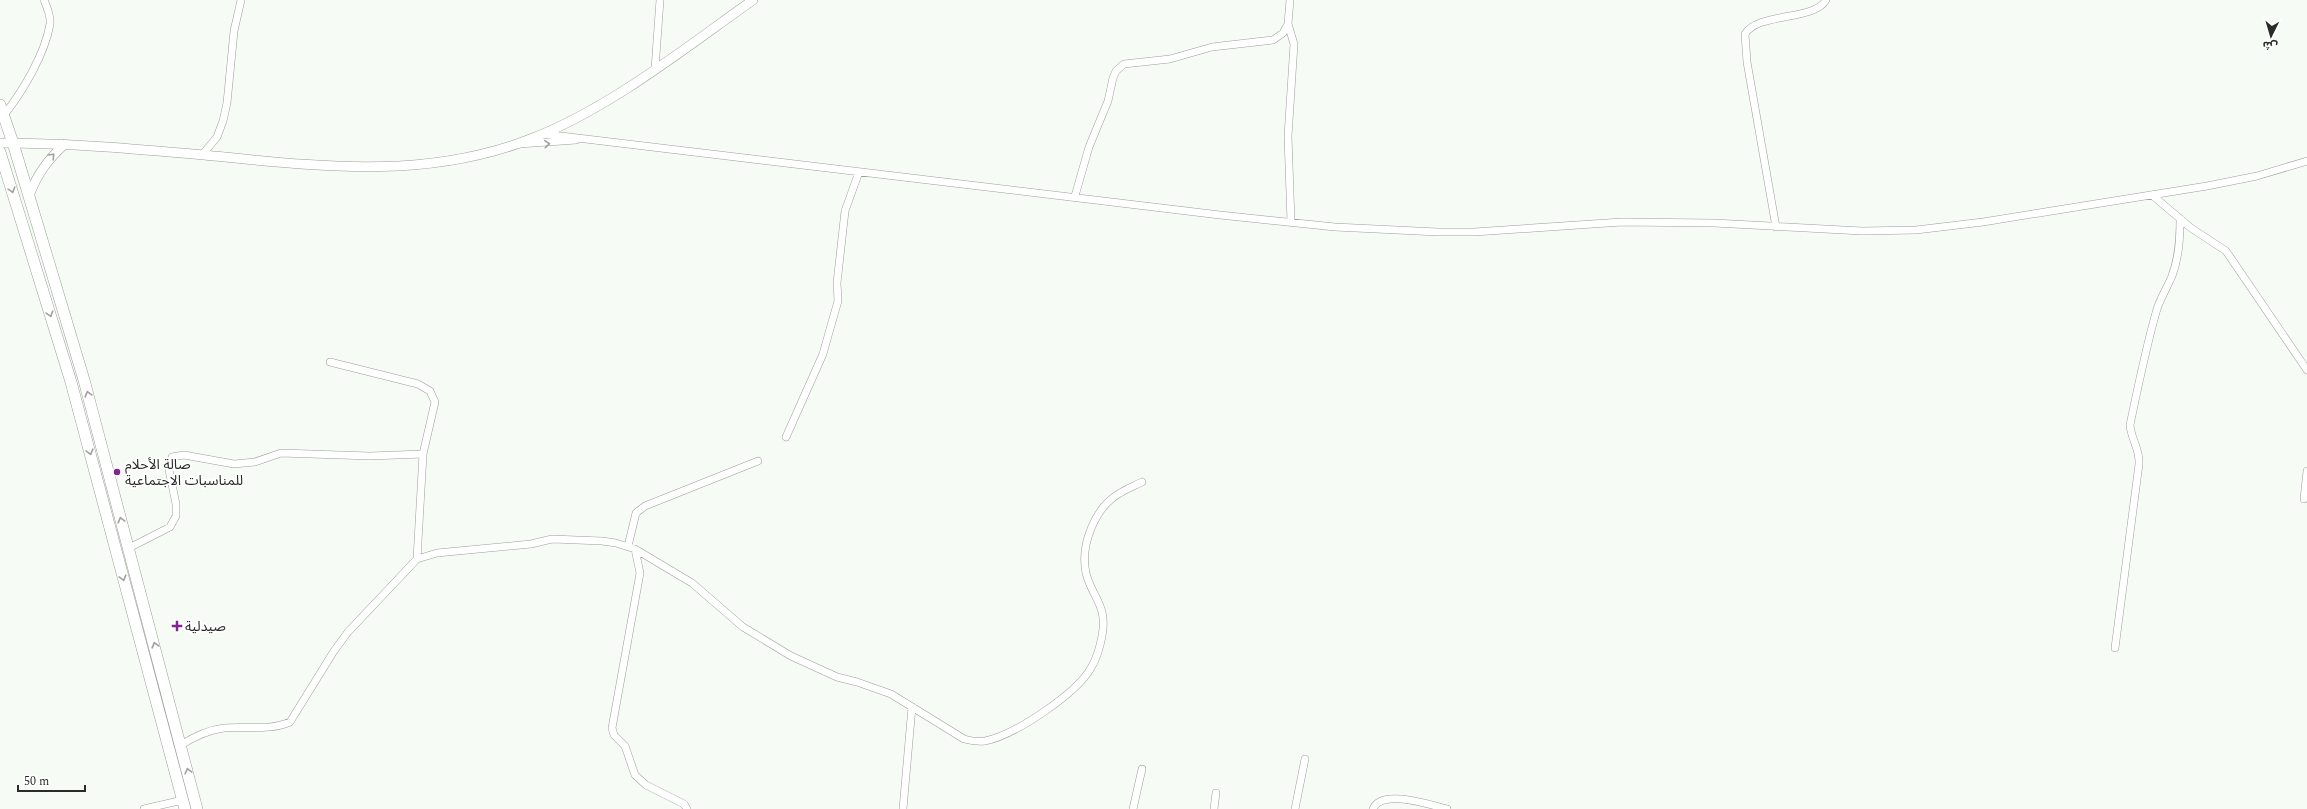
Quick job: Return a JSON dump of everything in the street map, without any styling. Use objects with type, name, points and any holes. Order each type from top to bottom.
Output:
[{"type":"main road","points":[[2,110],[84,380],[197,809]]},
{"type":"main road","points":[[0,152],[71,382],[184,805]]},
{"type":"street","points":[[2,110],[27,83],[46,39],[50,23],[44,0]]},
{"type":"street","points":[[202,155],[217,137],[223,121],[227,103],[234,31],[241,0]]},
{"type":"street","points":[[655,69],[660,0]]},
{"type":"street","points":[[0,143],[65,144],[202,155],[305,166],[385,168],[454,160],[514,144],[544,134],[604,102],[655,69],[753,0]]},
{"type":"street","points":[[1290,0],[1288,24],[1294,44],[1288,136],[1291,222]]},
{"type":"street","points":[[1776,227],[1747,62],[1745,34],[1749,29],[1761,24],[1818,8],[1826,0]]},
{"type":"street","points":[[1075,196],[1089,147],[1108,101],[1113,78],[1116,71],[1124,64],[1170,59],[1212,47],[1274,40],[1283,33],[1288,24]]},
{"type":"street","points":[[544,134],[1291,222],[1387,231],[1438,232],[1622,222],[1714,223],[1862,231],[1916,230],[1983,222],[2152,195],[2257,176],[2307,161]]},
{"type":"street","points":[[514,144],[541,144],[580,139]]},
{"type":"street","points":[[29,196],[36,177],[43,166],[65,144]]},
{"type":"street","points":[[786,437],[823,354],[838,301],[837,283],[844,219],[859,172]]},
{"type":"street","points":[[2152,195],[2196,232],[2226,251],[2307,370]]},
{"type":"street","points":[[2115,648],[2140,464],[2138,448],[2130,432],[2130,425],[2148,340],[2162,294],[2170,280],[2177,259],[2180,246],[2180,219]]},
{"type":"street","points":[[330,362],[418,384],[430,390],[434,396],[435,408],[422,454],[417,559]]},
{"type":"street","points":[[129,548],[170,527],[176,516],[176,504],[169,470],[172,457],[184,456],[234,464],[255,462],[281,453],[370,456],[422,454]]},
{"type":"street","points":[[687,809],[684,804],[646,785],[635,775],[625,746],[614,735],[612,728],[640,573],[632,548],[636,513],[645,506],[758,461]]},
{"type":"street","points":[[2304,499],[2307,471]]},
{"type":"street","points":[[181,745],[195,736],[213,730],[266,727],[290,722],[334,651],[348,632],[417,559],[437,552],[531,544],[552,539],[602,541],[632,548],[692,583],[743,627],[790,656],[837,677],[892,694],[964,739],[972,741],[986,741],[1022,726],[1048,708],[1086,676],[1097,656],[1102,635],[1102,607],[1086,572],[1086,546],[1090,532],[1106,504],[1119,493],[1142,482]]},
{"type":"street","points":[[902,809],[912,706]]},
{"type":"street","points":[[1295,809],[1305,759]]},
{"type":"street","points":[[1133,809],[1142,769]]},
{"type":"street","points":[[1214,809],[1216,793]]},
{"type":"street","points":[[1373,809],[1375,805],[1385,798],[1423,803],[1447,809]]},
{"type":"street","points":[[144,809],[184,805]]},
{"type":"place","name":"صالة الأحلام للمناسبات الاجتماعية","points":[[117,472]]},
{"type":"place","name":"صيدلية","points":[[177,626]]}]
